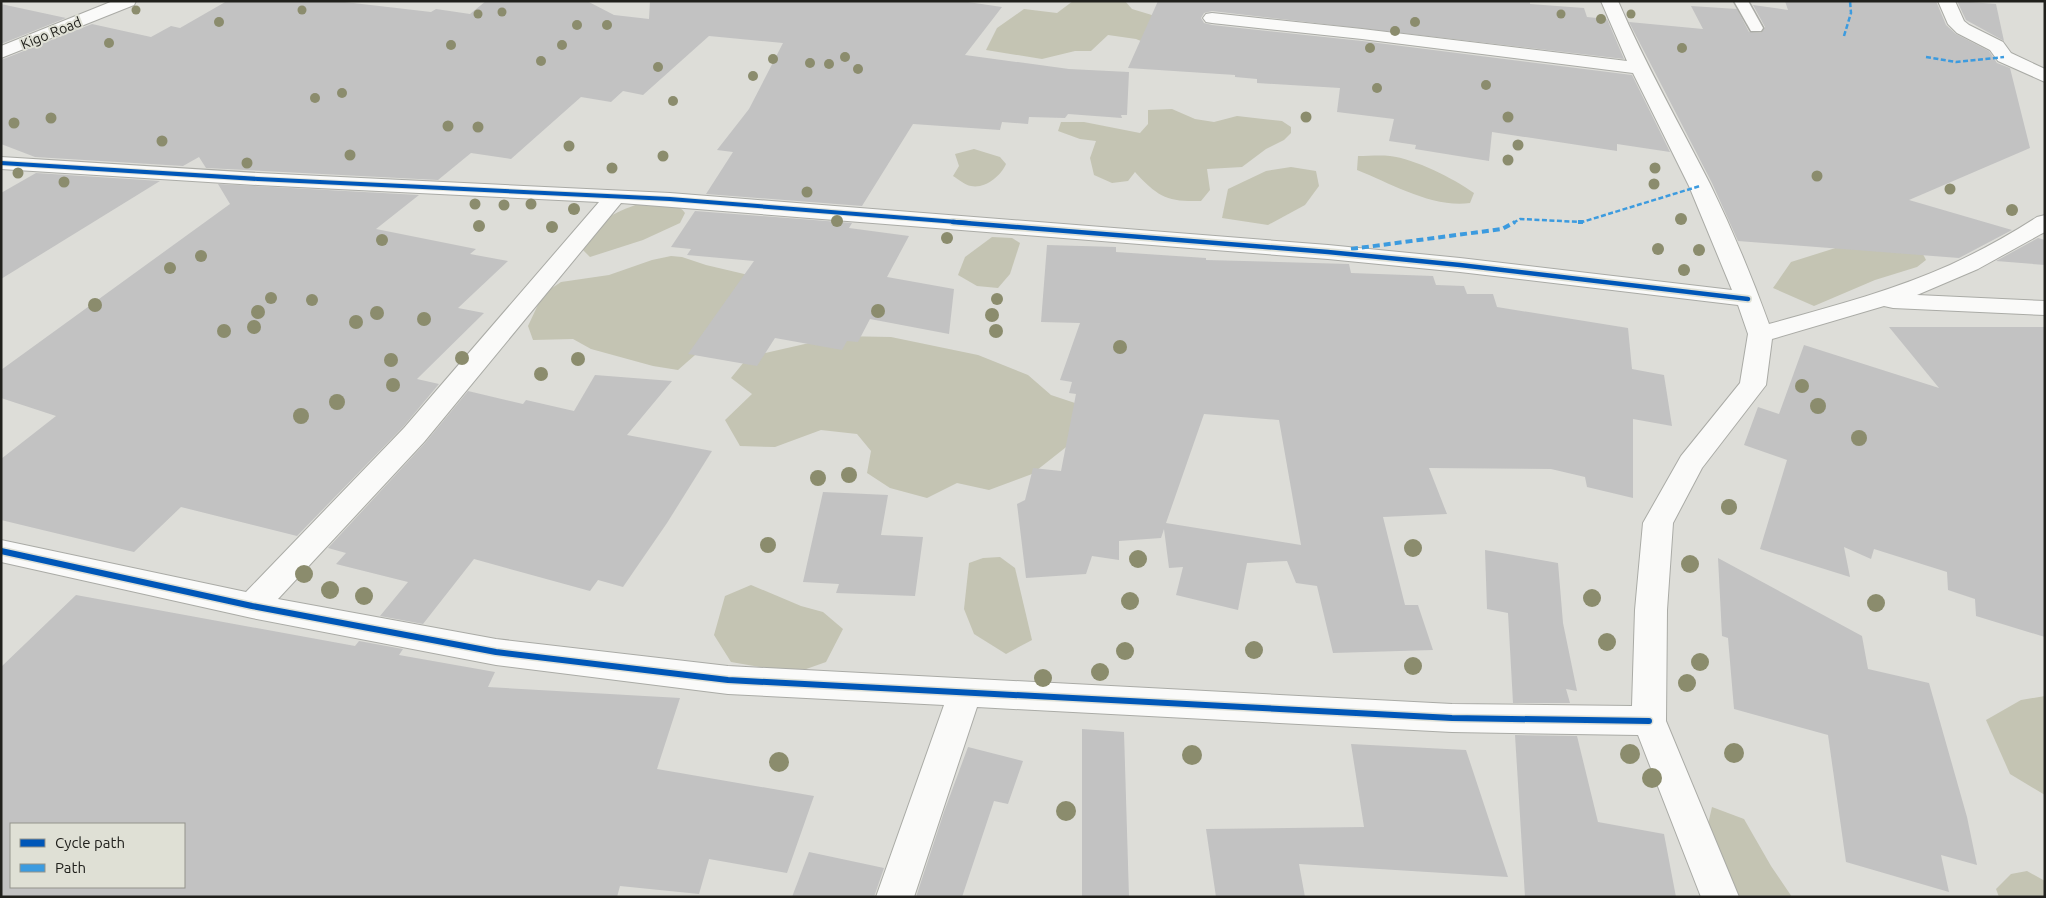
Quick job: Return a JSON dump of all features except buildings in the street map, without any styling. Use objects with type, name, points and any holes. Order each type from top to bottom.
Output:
[{"type":"street","name":"Kigo Road","points":[[1,53],[128,1]]},
{"type":"street","points":[[1609,1],[1639,68],[1700,186],[1748,299],[1760,334],[1753,385],[1691,463],[1658,523],[1651,610],[1649,721],[1720,897]]},
{"type":"street","points":[[1946,1],[1957,24],[1963,29],[1997,46],[2004,57],[2045,76]]},
{"type":"street","points":[[1212,18],[1362,34],[1639,68]]},
{"type":"street","points":[[1,163],[258,179],[615,196],[1328,252],[1460,265],[1748,299]]},
{"type":"street","points":[[252,606],[414,435],[615,196]]},
{"type":"street","points":[[1760,334],[1879,300],[1945,276],[2010,243],[2045,222]]},
{"type":"street","points":[[1879,300],[2045,308]]},
{"type":"street","points":[[1,551],[252,606],[496,652],[728,680],[1452,718],[1649,721]]},
{"type":"street","points":[[895,897],[917,827],[965,693]]},
{"type":"lane","points":[[1741,1],[1756,28]]},
{"type":"green space","points":[[1073,1],[1125,1],[1132,9],[1165,19],[1171,53],[1136,39],[1108,35],[1091,51],[1075,51],[1042,59],[986,50],[997,28],[1024,9],[1057,13]]},
{"type":"green space","points":[[1172,109],[1195,119],[1214,122],[1237,116],[1282,121],[1291,127],[1291,133],[1284,140],[1266,149],[1242,167],[1207,169],[1210,190],[1201,201],[1189,201],[1171,199],[1164,196],[1150,187],[1135,172],[1128,181],[1112,183],[1094,175],[1090,158],[1096,141],[1080,139],[1058,131],[1061,122],[1084,122],[1140,133],[1148,124],[1148,110]]},
{"type":"green space","points":[[974,149],[1000,157],[1006,164],[1004,169],[992,181],[982,186],[971,186],[953,176],[959,166],[955,154]]},
{"type":"green space","points":[[1358,156],[1390,156],[1411,161],[1445,175],[1474,193],[1470,203],[1456,204],[1412,194],[1357,170]]},
{"type":"green space","points":[[1291,167],[1316,171],[1319,186],[1305,205],[1268,225],[1222,218],[1228,189],[1266,171]]},
{"type":"green space","points":[[641,203],[671,204],[677,206],[685,213],[680,223],[643,240],[590,257],[582,249],[594,231],[606,219]]},
{"type":"green space","points":[[992,237],[1012,238],[1020,243],[1010,274],[998,288],[977,286],[958,275],[965,257]]},
{"type":"green space","points":[[1845,245],[1923,254],[1926,260],[1917,267],[1875,280],[1814,306],[1773,288],[1791,262]]},
{"type":"green space","points":[[671,256],[682,257],[706,265],[757,277],[711,341],[678,370],[653,366],[591,349],[573,339],[533,340],[528,326],[543,294],[561,282],[609,275],[652,260]]},
{"type":"green space","points":[[840,336],[891,337],[978,355],[1028,375],[1051,395],[1108,414],[1032,474],[989,490],[957,483],[927,498],[890,488],[867,473],[871,451],[857,434],[821,430],[775,447],[740,446],[725,420],[752,394],[731,378],[748,357]]},
{"type":"green space","points":[[1000,557],[1015,568],[1032,640],[1006,654],[974,634],[964,609],[969,563],[983,558]]},
{"type":"green space","points":[[751,585],[801,606],[823,612],[843,629],[826,662],[795,673],[731,662],[714,635],[725,596]]},
{"type":"green space","points":[[2045,696],[2045,795],[2010,774],[1986,720],[2021,700]]},
{"type":"green space","points":[[1712,807],[1744,819],[1771,866],[1792,897],[1706,897],[1697,871]]},
{"type":"green space","points":[[2027,871],[2045,881],[2045,897],[1999,897],[1996,889],[2011,874]]},
{"type":"marked path","points":[[1844,36],[1851,13],[1850,1]]},
{"type":"marked path","points":[[1926,57],[1956,62],[2004,57]]},
{"type":"marked path","points":[[1351,249],[1502,229],[1520,219],[1582,222],[1700,186]]},
{"type":"cycle path","points":[[1,163],[258,179],[670,199],[1328,252],[1460,265],[1748,299]]},
{"type":"cycle path","points":[[1,551],[252,606],[496,652],[728,680],[1452,718],[1649,721]]}]
